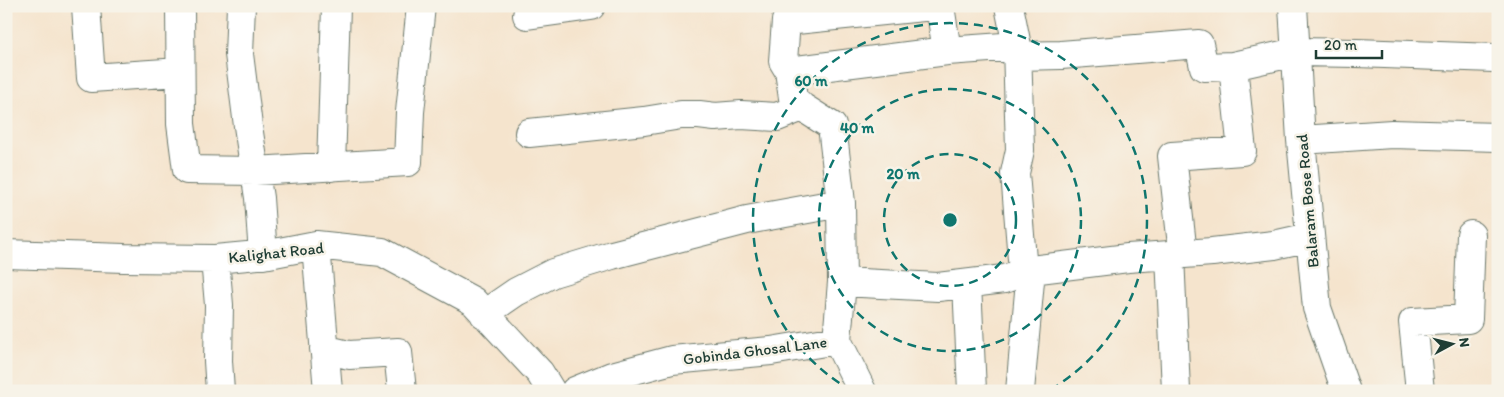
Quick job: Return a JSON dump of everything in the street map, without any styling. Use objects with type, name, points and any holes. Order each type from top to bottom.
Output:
[{"type":"street","points":[[86,6],[91,78],[180,72]]},
{"type":"street","points":[[180,6],[181,124],[187,170],[255,171],[408,162],[410,112],[421,6]]},
{"type":"street","points":[[241,6],[239,54],[259,198],[263,254]]},
{"type":"street","points":[[331,166],[336,6]]},
{"type":"street","points":[[527,15],[592,6]]},
{"type":"street","points":[[529,133],[681,115],[777,117],[802,107],[793,98],[789,71],[782,61],[786,21],[933,6]]},
{"type":"street","points":[[940,6],[947,51]]},
{"type":"street","points":[[1009,6],[1017,51],[1020,150],[1015,173],[1027,271],[1020,391]]},
{"type":"street","name":"Balaram Bose Road","points":[[1292,6],[1317,308],[1346,391]]},
{"type":"street","points":[[789,71],[947,51],[1017,51],[1061,55],[1200,44],[1204,68],[1233,66],[1296,52],[1494,58]]},
{"type":"street","points":[[1176,391],[1176,254],[1172,156],[1242,151],[1233,66]]},
{"type":"street","name":"Gobinda Ghosal Lane","points":[[575,391],[612,376],[672,360],[771,350],[837,340],[842,282],[841,203],[832,126],[802,107]]},
{"type":"street","points":[[1302,140],[1392,134],[1498,137]]},
{"type":"street","points":[[484,314],[516,292],[562,271],[612,255],[747,220],[841,203]]},
{"type":"street","points":[[1420,391],[1413,322],[1468,319],[1471,235]]},
{"type":"street","points":[[842,282],[938,287],[1004,279],[1027,271],[1128,258],[1274,244],[1310,237]]},
{"type":"street","points":[[316,245],[328,391]]},
{"type":"street","name":"Kalighat Road","points":[[6,254],[215,259],[263,254],[316,245],[382,252],[472,301],[540,373],[551,391]]},
{"type":"street","points":[[215,259],[219,305],[218,361],[220,391]]},
{"type":"street","points":[[966,284],[972,391]]},
{"type":"street","points":[[837,340],[862,391]]},
{"type":"street","points":[[324,349],[349,355],[398,352],[402,391]]}]
